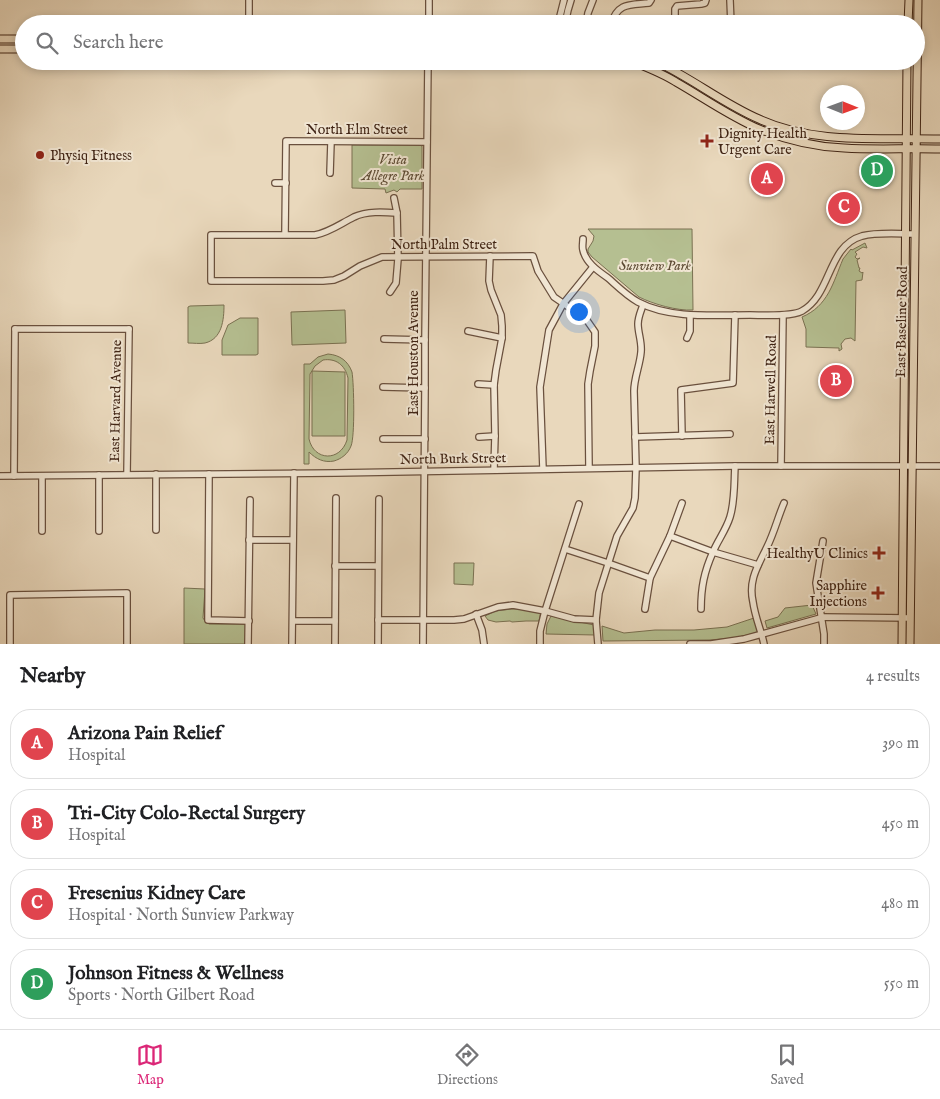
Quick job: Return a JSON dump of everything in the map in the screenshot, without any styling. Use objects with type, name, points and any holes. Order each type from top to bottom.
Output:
[{"type":"main road","points":[[908,15],[909,0]]},
{"type":"main road","name":"East Baseline Road","points":[[917,15],[918,0]]},
{"type":"main road","points":[[0,39],[15,39]]},
{"type":"main road","points":[[0,49],[15,49]]},
{"type":"main road","points":[[654,70],[722,110],[771,134],[804,142],[843,148],[940,149]]},
{"type":"main road","points":[[671,70],[747,114],[771,124],[806,134],[833,138],[940,139]]},
{"type":"main road","name":"East Baseline Road","points":[[907,70],[911,138],[905,234],[910,644]]},
{"type":"main road","name":"East Baseline Road","points":[[902,644],[915,234],[911,148],[914,70]]},
{"type":"main road","points":[[804,142],[806,134]]},
{"type":"street","points":[[249,0],[249,15]]},
{"type":"street","points":[[428,15],[429,0]]},
{"type":"street","points":[[560,15],[564,0]]},
{"type":"street","points":[[567,15],[571,0]]},
{"type":"street","points":[[588,15],[593,0]]},
{"type":"street","points":[[614,15],[624,6],[649,3],[651,0]]},
{"type":"street","points":[[675,15],[677,6],[702,4],[706,0]]},
{"type":"street","points":[[730,0],[731,15]]},
{"type":"street","name":"East Houston Avenue","points":[[423,644],[424,340],[428,70]]},
{"type":"street","name":"North Elm Street","points":[[286,184],[286,141],[427,142]]},
{"type":"street","points":[[330,173],[331,142]]},
{"type":"street","points":[[275,183],[286,184],[285,234],[315,235],[324,233],[356,217],[383,212],[397,213]]},
{"type":"street","points":[[390,292],[396,283],[398,257],[397,213],[394,198]]},
{"type":"street","name":"North Palm Street","points":[[285,234],[212,235],[212,281],[334,280],[382,257],[533,256],[538,271],[554,297],[564,304]]},
{"type":"street","points":[[583,239],[582,250],[593,267],[635,300],[651,308],[690,315],[784,315],[801,312],[813,304],[821,292],[835,259],[844,246],[852,241],[868,235],[915,234]]},
{"type":"street","points":[[490,256],[489,281],[502,315],[502,338],[494,385],[496,436],[494,469]]},
{"type":"street","points":[[543,469],[541,377],[549,330],[564,304],[593,267]]},
{"type":"street","points":[[564,304],[586,319],[595,332],[595,346],[588,384],[589,468]]},
{"type":"street","points":[[598,644],[596,620],[599,593],[617,536],[633,508],[636,468],[634,381],[641,358],[642,346],[638,317],[643,304]]},
{"type":"street","points":[[687,338],[690,331],[690,315]]},
{"type":"street","points":[[682,436],[682,390],[734,383],[734,315]]},
{"type":"street","name":"East Harwell Road","points":[[781,466],[784,315]]},
{"type":"street","name":"East Harvard Avenue","points":[[14,476],[12,327],[131,326],[127,474]]},
{"type":"street","points":[[468,331],[502,338]]},
{"type":"street","points":[[384,339],[424,340]]},
{"type":"street","points":[[478,384],[494,385]]},
{"type":"street","points":[[383,388],[425,388]]},
{"type":"street","points":[[635,437],[730,434]]},
{"type":"street","points":[[479,437],[496,436]]},
{"type":"street","points":[[383,438],[425,439]]},
{"type":"street","points":[[701,609],[701,588],[713,552],[726,528],[730,516],[733,503],[735,466]]},
{"type":"street","name":"North Burk Street","points":[[0,476],[735,466],[940,466]]},
{"type":"street","points":[[292,644],[294,473]]},
{"type":"street","points":[[156,474],[156,530]]},
{"type":"street","points":[[209,474],[208,620],[249,621]]},
{"type":"street","name":"East Harvard Avenue","points":[[99,475],[99,531]]},
{"type":"street","points":[[42,476],[42,531]]},
{"type":"street","points":[[335,644],[336,498]]},
{"type":"street","points":[[378,644],[379,499]]},
{"type":"street","points":[[248,644],[250,500]]},
{"type":"street","points":[[645,609],[650,578],[670,536],[682,503]]},
{"type":"street","points":[[764,644],[752,602],[752,582],[784,503]]},
{"type":"street","points":[[540,644],[540,631],[545,610],[579,504]]},
{"type":"street","points":[[670,536],[713,552],[758,565]]},
{"type":"street","points":[[249,540],[293,540]]},
{"type":"street","points":[[823,541],[816,584],[824,644]]},
{"type":"street","points":[[565,549],[650,578]]},
{"type":"street","points":[[335,566],[378,566]]},
{"type":"street","points":[[10,644],[10,595],[127,593],[127,644]]},
{"type":"street","points":[[378,620],[464,619],[498,607],[513,605],[545,610],[574,619],[596,620]]},
{"type":"street","points":[[476,614],[482,630],[484,644]]},
{"type":"street","points":[[690,644],[711,644],[744,639],[821,617],[910,618]]},
{"type":"street","points":[[293,621],[335,621]]},
{"type":"green space","name":"Vista Allegre Park","points":[[352,145],[422,146],[422,189],[400,189],[397,192],[394,190],[386,193],[385,189],[352,188]]},
{"type":"green space","name":"Sunview Park","points":[[588,229],[692,229],[693,310],[665,306],[639,297],[588,252],[594,236]]},
{"type":"green space","points":[[865,243],[867,248],[863,247],[855,252],[857,254],[855,257],[857,259],[860,258],[857,260],[860,268],[859,271],[863,272],[862,280],[856,281],[855,341],[851,338],[845,339],[841,344],[842,349],[839,351],[839,348],[806,347],[806,329],[802,317],[818,307],[824,300],[843,259],[851,249]]},
{"type":"green space","points":[[224,305],[221,328],[215,337],[205,343],[188,343],[188,307]]},
{"type":"green space","points":[[345,310],[346,343],[292,345],[291,312]]},
{"type":"green space","points":[[240,318],[258,318],[258,354],[222,355],[222,340],[228,325]]},
{"type":"green space","points":[[328,354],[340,357],[346,362],[352,372],[354,410],[352,441],[348,451],[339,459],[324,461],[309,452],[309,464],[304,464],[304,364],[310,364],[318,357]],"holes":[[[323,360],[339,363],[345,369],[348,378],[347,440],[339,452],[327,456],[316,452],[309,439],[310,374],[315,366]]]},
{"type":"green space","points":[[312,371],[345,372],[345,436],[312,436]]},
{"type":"green space","points":[[454,563],[474,563],[473,585],[454,584]]},
{"type":"green space","points":[[184,588],[205,589],[203,618],[209,624],[246,625],[247,644],[184,644]]},
{"type":"green space","points":[[812,605],[816,614],[767,628],[765,621],[778,617],[785,608]]},
{"type":"green space","points":[[512,609],[541,611],[539,621],[496,622],[488,620],[485,616],[495,611]]},
{"type":"green space","points":[[551,616],[594,625],[595,635],[546,634],[547,624]]},
{"type":"green space","points":[[754,618],[759,632],[734,638],[603,641],[602,626],[624,633],[655,630],[694,630],[727,627]]},
{"type":"place","name":"Dignity Health Urgent Care","points":[[707,141]]},
{"type":"place","name":"Physiq Fitness","points":[[40,155]]},
{"type":"place","name":"Johnson Fitness & Wellness","points":[[877,171]]},
{"type":"place","name":"Arizona Pain Relief","points":[[767,179]]},
{"type":"place","name":"Fresenius Kidney Care","points":[[844,208]]},
{"type":"place","name":"Tri-City Colo-Rectal Surgery","points":[[836,381]]},
{"type":"place","name":"HealthyU Clinics","points":[[879,553]]},
{"type":"place","name":"Sapphire Injections","points":[[878,593]]}]
